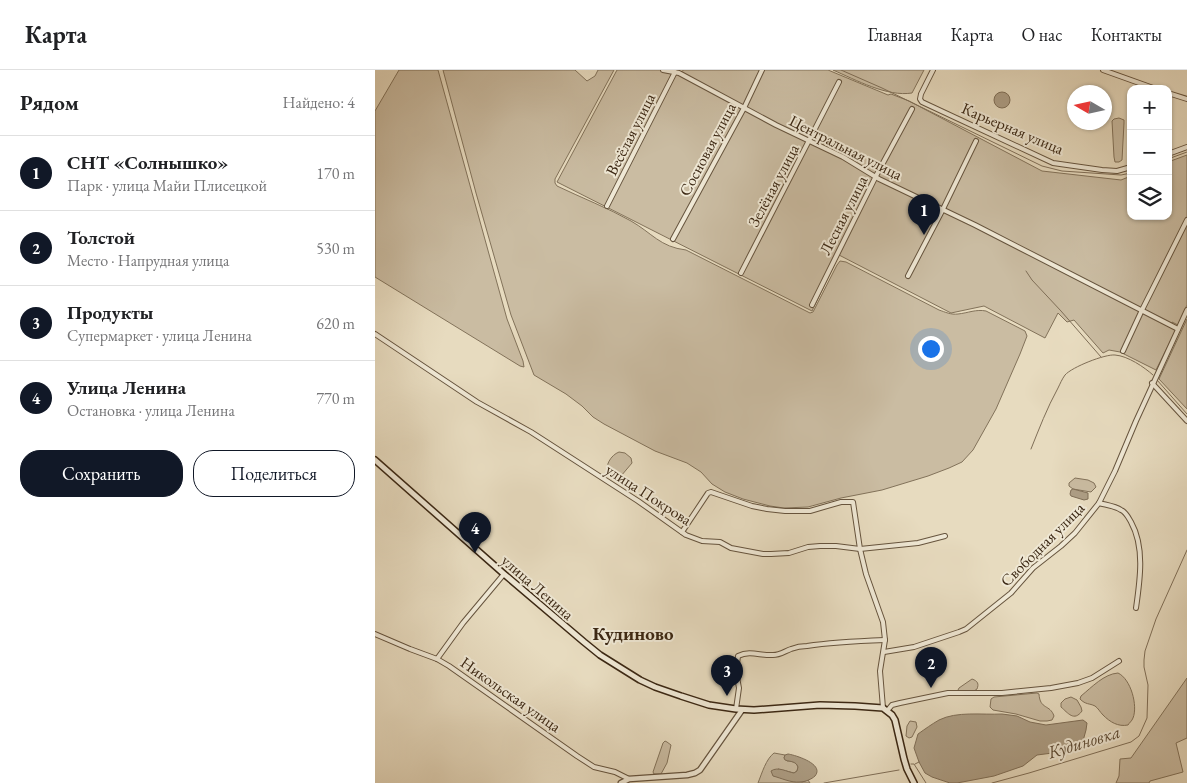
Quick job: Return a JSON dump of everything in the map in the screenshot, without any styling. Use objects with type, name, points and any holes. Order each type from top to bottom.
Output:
[{"type":"main road","name":"улица Ленина","points":[[375,460],[504,574],[600,655],[640,680],[709,705],[739,710],[839,705],[885,710]]},
{"type":"main road","points":[[885,710],[895,720],[907,769],[914,783]]},
{"type":"street","name":"Центральная улица","points":[[663,70],[675,72],[843,157],[876,176],[1178,328]]},
{"type":"street","name":"Сосновая улица","points":[[673,239],[744,108],[762,70]]},
{"type":"street","name":"Карьерная улица","points":[[933,70],[921,94],[920,98],[923,102],[1053,162],[1102,170],[1117,171],[1127,167]]},
{"type":"street","points":[[1103,70],[1145,85]]},
{"type":"street","name":"Весёлая улица","points":[[607,206],[675,72]]},
{"type":"street","name":"Зелёная улица","points":[[741,273],[839,82]]},
{"type":"street","points":[[1172,94],[1187,99]]},
{"type":"street","name":"Лесная улица","points":[[812,305],[876,176],[912,109]]},
{"type":"street","points":[[909,276],[976,141]]},
{"type":"street","points":[[1172,153],[1187,147]]},
{"type":"street","points":[[1123,351],[1187,220]]},
{"type":"street","name":"Свободная улица","points":[[884,652],[914,647],[966,629],[1011,593],[1033,568],[1075,533],[1099,503],[1115,471],[1152,383],[1187,310]]},
{"type":"street","name":"улица Покрова","points":[[375,334],[477,402],[531,432],[638,501],[682,532],[702,541],[720,542],[731,548],[763,554],[789,553],[808,547],[820,546],[860,549],[918,543],[945,536]]},
{"type":"street","points":[[1152,383],[1187,421]]},
{"type":"street","points":[[682,532],[708,493],[711,492],[767,509],[791,512],[810,511],[841,502],[853,502],[866,574],[883,622],[885,640],[881,671],[885,710],[892,705],[948,693],[1002,693],[1078,683],[1092,678],[1119,661]]},
{"type":"street","points":[[1099,503],[1124,511],[1135,531],[1139,548],[1136,608]]},
{"type":"street","points":[[437,659],[463,623],[504,574]]},
{"type":"street","name":"Никольская улица","points":[[375,634],[437,659],[594,767],[615,772],[629,779]]},
{"type":"street","points":[[621,783],[629,779],[687,775],[700,770],[739,710],[739,688],[736,672],[738,656],[748,652],[770,656],[805,646],[885,640]]},
{"type":"shaded area","points":[[399,70],[438,70],[507,319],[524,367],[375,277],[375,111]]},
{"type":"shaded area","points":[[443,70],[575,70],[587,81],[595,76],[598,70],[614,70],[555,179],[557,186],[622,216],[663,243],[686,250],[810,313],[813,312],[840,261],[846,262],[939,310],[955,314],[986,311],[1025,331],[1027,336],[996,409],[973,450],[962,462],[949,468],[882,490],[808,507],[784,508],[770,506],[725,492],[712,484],[701,472],[687,463],[655,451],[604,424],[566,394],[534,375],[511,315]]},
{"type":"shaded area","points":[[617,70],[666,70],[680,72],[684,70],[828,70],[888,95],[891,94],[909,101],[1042,171],[1121,180],[1127,178],[1127,220],[1172,220],[1172,161],[1187,155],[1187,305],[1178,325],[1172,322],[1171,325],[1176,330],[1156,370],[1120,352],[1109,350],[1103,353],[1074,320],[1067,322],[1058,313],[1045,338],[984,306],[951,313],[839,255],[812,311],[557,182]]},
{"type":"shaded area","points":[[833,70],[924,70],[912,93],[902,94],[872,87]]},
{"type":"shaded area","points":[[1002,92],[1010,100],[1002,108],[994,100]]},
{"type":"shaded area","points":[[1114,119],[1124,120],[1122,160],[1119,162],[1115,162],[1114,157],[1112,121]]},
{"type":"shaded area","points":[[1187,319],[1187,409],[1159,379]]},
{"type":"shaded area","points":[[619,452],[625,453],[631,458],[632,463],[618,478],[608,475],[607,468],[611,458]]},
{"type":"shaded area","points":[[1075,478],[1088,480],[1094,483],[1096,487],[1091,492],[1073,489],[1069,486],[1069,483]]},
{"type":"shaded area","points":[[1071,490],[1088,493],[1088,499],[1084,500],[1071,496]]},
{"type":"shaded area","points":[[1118,673],[1127,681],[1134,700],[1133,719],[1128,725],[1118,725],[1111,722],[1095,706],[1080,699],[1098,682]]},
{"type":"shaded area","points":[[1187,678],[1187,738],[1176,743],[1183,772],[1150,781],[1149,783],[1116,783],[1119,776],[1120,759],[1131,758]]},
{"type":"shaded area","points":[[972,679],[977,683],[977,689],[974,691],[958,690],[959,688]]},
{"type":"shaded area","points":[[1037,693],[1043,705],[1052,712],[1054,716],[1052,720],[1040,721],[993,710],[990,707],[991,699],[994,697]]},
{"type":"shaded area","points":[[1071,697],[1077,700],[1081,707],[1082,711],[1076,716],[1069,714],[1061,707],[1061,703],[1065,699]]},
{"type":"shaded area","points":[[1002,714],[1017,716],[1030,722],[1046,725],[1083,720],[1087,723],[1086,730],[1083,741],[1068,751],[1037,755],[1023,766],[994,776],[950,783],[925,773],[914,748],[918,734],[936,722],[954,715]]},
{"type":"shaded area","points":[[910,721],[916,722],[917,727],[912,737],[909,738],[906,736],[907,726]]},
{"type":"shaded area","points":[[665,741],[671,745],[667,763],[661,774],[654,774],[653,772]]},
{"type":"shaded area","points":[[774,753],[785,755],[784,758],[787,761],[794,762],[798,767],[794,773],[778,769],[802,782],[808,780],[810,783],[758,783],[766,762]]},
{"type":"shaded area","points":[[788,754],[813,764],[817,772],[815,776],[806,781],[797,782],[773,776],[771,771],[774,770],[780,769],[794,773],[797,771],[798,767],[796,764],[785,760],[785,755]]},
{"type":"waterway","points":[[841,70],[1042,166],[1062,171],[1127,174]]},
{"type":"waterway","points":[[1172,158],[1187,152]]},
{"type":"waterway","points":[[1026,271],[1101,357]]},
{"type":"waterway","points":[[1031,449],[1062,380],[1074,368],[1097,359],[1115,355],[1140,365],[1153,375]]},
{"type":"waterway","points":[[1157,380],[1187,414]]},
{"type":"waterway","name":"Кудиновка","points":[[992,783],[1131,742],[1139,736],[1147,718],[1148,685],[1144,667],[1145,651],[1156,619],[1187,550]]},
{"type":"waterway","name":"Кудиновка","points":[[915,764],[919,762]]},
{"type":"waterway","name":"Кудиновка","points":[[911,764],[914,764],[926,783]]},
{"type":"waterway","name":"Кудиновка","points":[[824,783],[899,770]]},
{"type":"place","name":"СНТ «Солнышко»","points":[[924,235]]},
{"type":"place","name":"Улица Ленина","points":[[475,553]]},
{"type":"place","name":"Толстой","points":[[931,688]]},
{"type":"place","name":"Продукты","points":[[727,696]]},
{"type":"district","name":"Кудиново","points":[[633,633]]}]
